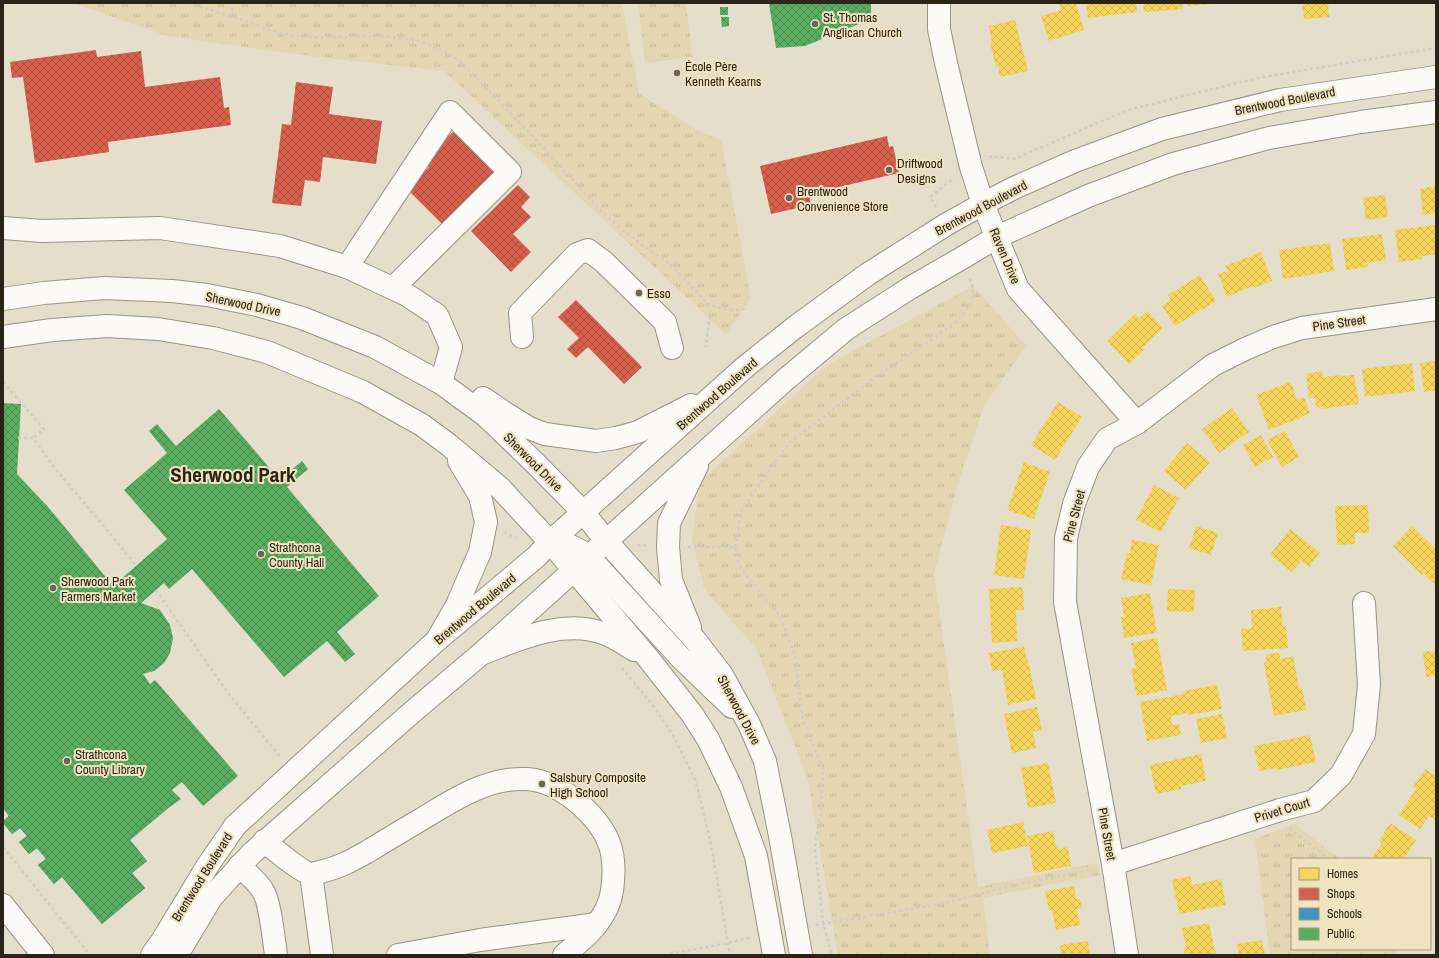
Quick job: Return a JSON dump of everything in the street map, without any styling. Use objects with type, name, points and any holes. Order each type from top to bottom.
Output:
[{"type":"main road","name":"Raven Drive","points":[[939,3],[939,29],[950,84],[971,167],[983,204],[1018,289],[1137,423]]},
{"type":"main road","name":"Brentwood Boulevard","points":[[152,955],[208,865],[235,826],[437,640],[536,557],[583,512],[746,367],[794,328],[868,274],[947,224],[983,204],[1075,161],[1162,129],[1280,100],[1436,77]]},
{"type":"main road","points":[[347,267],[450,112],[510,172],[393,288]]},
{"type":"main road","name":"Brentwood Boulevard","points":[[177,955],[211,898],[239,866],[264,841],[481,654],[607,542],[704,452],[785,380],[846,329],[910,288],[997,237],[1088,196],[1172,164],[1269,138],[1361,122],[1436,112]]},
{"type":"main road","points":[[3,228],[42,231],[160,228],[280,246],[347,267],[407,295],[437,315],[451,347],[442,383],[483,398],[529,428],[545,434],[596,441],[616,438],[638,432],[722,389]]},
{"type":"main road","points":[[522,337],[520,313],[577,254],[588,250],[604,262],[665,322],[672,348]]},
{"type":"main road","name":"Sherwood Drive","points":[[3,299],[44,293],[104,288],[172,291],[207,295],[257,305],[302,318],[375,347],[442,383],[486,416],[583,512],[607,542],[696,641],[722,675],[750,724],[765,761],[801,955]]},
{"type":"main road","name":"Pine Street","points":[[1127,955],[1113,864],[1065,602],[1066,538],[1074,504],[1088,466],[1107,439],[1137,423],[1213,365],[1273,337],[1302,328],[1436,309]]},
{"type":"main road","points":[[3,337],[52,330],[107,326],[158,329],[213,338],[267,352],[363,392],[422,425],[500,488],[550,542],[581,564],[750,724]]},
{"type":"main road","points":[[437,640],[457,605],[480,552],[486,522],[480,496],[448,445]]},
{"type":"main road","points":[[696,641],[671,580],[668,547],[670,523],[678,503],[704,452]]},
{"type":"main road","points":[[581,564],[648,658],[692,714],[704,733],[731,787],[756,856],[774,955]]},
{"type":"main road","name":"Privet Court","points":[[1113,864],[1280,810],[1314,801],[1341,775],[1364,734],[1369,685],[1364,603]]},
{"type":"main road","points":[[481,654],[525,637],[554,630],[574,628],[592,630],[607,634],[648,658]]},
{"type":"main road","points":[[264,841],[303,871],[311,874],[347,864],[473,790],[493,783],[528,779],[547,784],[570,796],[584,808],[602,827],[612,848],[614,873],[611,896],[597,924],[580,942],[564,955]]},
{"type":"main road","points":[[239,866],[264,891],[267,900],[276,955]]},
{"type":"main road","points":[[311,874],[322,955]]},
{"type":"main road","points":[[3,905],[43,955]]},
{"type":"main road","points":[[398,955],[480,940],[597,924]]},
{"type":"path","points":[[230,16],[234,3]]},
{"type":"path","points":[[930,197],[947,224]]},
{"type":"path","points":[[832,955],[823,924],[815,848],[823,769],[803,721],[795,655],[780,616],[748,578],[738,562],[734,547],[742,508],[789,443],[873,379],[954,324],[964,313],[972,299],[973,286],[965,269],[962,258]]},
{"type":"path","points":[[706,303],[726,310],[747,309]]},
{"type":"path","points":[[3,382],[44,429],[33,438],[18,438]]},
{"type":"path","points":[[33,438],[57,471],[136,566]]},
{"type":"path","points":[[503,532],[517,538]]},
{"type":"path","points":[[687,547],[734,547]]},
{"type":"path","points":[[156,590],[228,693],[282,759]]},
{"type":"path","points":[[617,663],[655,708],[674,737],[696,782],[710,839],[730,955]]},
{"type":"path","points":[[1280,810],[1292,831],[1328,858]]},
{"type":"path","points":[[3,847],[90,955]]},
{"type":"path","points":[[810,926],[941,904],[1015,885],[1113,864]]},
{"type":"path","points":[[664,955],[728,943],[753,936]]},
{"type":"green space","points":[[74,3],[622,3],[639,94],[697,130],[721,140],[751,298],[726,334],[444,71],[302,55],[167,36]]},
{"type":"green space","points":[[638,3],[686,3],[692,57],[645,63]]},
{"type":"green space","points":[[973,286],[1026,346],[984,406],[959,480],[934,574],[978,887],[1096,863],[1100,875],[983,898],[990,955],[838,955],[808,779],[756,648],[705,590],[692,541],[700,482],[827,365]]},
{"type":"green space","points":[[1294,824],[1339,858],[1291,858],[1291,950],[1398,950],[1395,955],[1270,955],[1255,839]]},
{"type":"building: Homes","points":[[1059,3],[1076,3],[1084,30],[1049,41],[1041,16],[1061,10]]},
{"type":"building: Homes","points":[[1086,3],[1136,3],[1137,12],[1088,18]]},
{"type":"building: Homes","points":[[1143,3],[1182,3],[1183,9],[1144,12]]},
{"type":"building: Homes","points":[[1187,3],[1212,3],[1212,4],[1188,6]]},
{"type":"building: Homes","points":[[1302,3],[1328,3],[1329,17],[1304,19]]},
{"type":"building: Homes","points":[[1015,20],[1028,71],[1000,77],[990,42],[992,42],[989,26]]},
{"type":"building: Homes","points":[[1436,186],[1436,213],[1423,215],[1420,189]]},
{"type":"building: Homes","points":[[1385,195],[1388,217],[1366,220],[1363,198]]},
{"type":"building: Homes","points":[[1436,225],[1436,254],[1422,256],[1422,259],[1399,262],[1395,230]]},
{"type":"building: Homes","points":[[1382,234],[1386,260],[1367,263],[1368,267],[1346,270],[1342,239]]},
{"type":"building: Homes","points":[[1330,243],[1334,271],[1283,279],[1279,250]]},
{"type":"building: Homes","points":[[1261,252],[1272,281],[1254,288],[1253,286],[1227,297],[1218,274],[1228,271],[1225,266]]},
{"type":"building: Homes","points":[[1200,275],[1216,301],[1175,326],[1162,306],[1171,300],[1168,295]]},
{"type":"building: Homes","points":[[1147,311],[1163,328],[1142,348],[1144,350],[1129,364],[1107,341],[1135,314],[1139,318]]},
{"type":"building: Homes","points":[[1436,361],[1436,390],[1424,392],[1420,363]]},
{"type":"building: Homes","points":[[1412,363],[1415,391],[1365,397],[1362,369]]},
{"type":"building: Homes","points":[[1322,371],[1323,377],[1354,375],[1359,404],[1322,409],[1322,407],[1316,408],[1315,398],[1309,398],[1306,374]]},
{"type":"building: Homes","points":[[1291,382],[1297,400],[1304,397],[1310,413],[1269,430],[1256,395]]},
{"type":"building: Homes","points":[[1058,402],[1082,417],[1055,460],[1031,445]]},
{"type":"building: Homes","points":[[1232,408],[1249,432],[1219,453],[1202,429]]},
{"type":"building: Homes","points":[[1285,431],[1299,457],[1282,467],[1267,440]]},
{"type":"building: Homes","points":[[1261,435],[1273,457],[1255,467],[1243,445]]},
{"type":"building: Homes","points":[[1187,443],[1210,462],[1186,490],[1164,471]]},
{"type":"building: Homes","points":[[1024,462],[1050,472],[1034,519],[1007,510]]},
{"type":"building: Homes","points":[[1154,485],[1179,498],[1161,532],[1136,520]]},
{"type":"building: Homes","points":[[1368,505],[1369,533],[1355,533],[1355,544],[1337,545],[1335,506]]},
{"type":"building: Homes","points":[[1001,525],[1031,530],[1024,579],[994,575]]},
{"type":"building: Homes","points":[[1196,526],[1218,533],[1211,555],[1189,548]]},
{"type":"building: Homes","points":[[1412,526],[1436,549],[1435,585],[1423,573],[1422,575],[1393,546]]},
{"type":"building: Homes","points":[[1290,529],[1320,553],[1309,567],[1301,561],[1292,572],[1270,555]]},
{"type":"building: Homes","points":[[1132,540],[1159,545],[1151,585],[1121,579],[1127,553],[1130,553]]},
{"type":"building: Homes","points":[[1023,587],[1024,610],[1016,610],[1017,641],[992,643],[989,589]]},
{"type":"building: Homes","points":[[1168,589],[1195,590],[1194,612],[1167,611]]},
{"type":"building: Homes","points":[[1150,593],[1157,633],[1124,638],[1121,617],[1124,617],[1121,598]]},
{"type":"building: Homes","points":[[1281,607],[1283,627],[1286,626],[1288,648],[1243,651],[1241,629],[1252,628],[1251,610]]},
{"type":"building: Homes","points":[[1157,638],[1167,690],[1137,696],[1131,669],[1136,668],[1131,643]]},
{"type":"building: Homes","points":[[1024,647],[1036,699],[1008,705],[1002,670],[992,671],[989,653]]},
{"type":"building: Homes","points":[[1436,651],[1436,675],[1426,677],[1423,652]]},
{"type":"building: Homes","points":[[1279,652],[1280,659],[1293,656],[1299,688],[1302,687],[1306,710],[1274,716],[1264,663],[1267,662],[1265,655]]},
{"type":"building: Homes","points":[[1217,685],[1222,709],[1189,715],[1189,713],[1171,716],[1172,725],[1179,724],[1181,735],[1147,741],[1140,702],[1184,694],[1183,691]]},
{"type":"building: Homes","points":[[1037,707],[1042,730],[1033,732],[1036,748],[1012,753],[1004,714]]},
{"type":"building: Homes","points":[[1222,714],[1227,738],[1201,743],[1196,719]]},
{"type":"building: Homes","points":[[1310,735],[1316,762],[1277,770],[1276,768],[1259,771],[1254,746]]},
{"type":"building: Homes","points":[[1201,754],[1206,781],[1181,786],[1181,789],[1156,794],[1150,765]]},
{"type":"building: Homes","points":[[1048,763],[1056,803],[1028,808],[1021,768]]},
{"type":"building: Homes","points":[[1425,769],[1436,776],[1436,821],[1429,816],[1420,829],[1399,815],[1416,789],[1413,787]]},
{"type":"building: Homes","points":[[1023,822],[1028,846],[992,853],[987,830]]},
{"type":"building: Homes","points":[[1390,823],[1416,840],[1405,858],[1372,858],[1382,843],[1379,841]]},
{"type":"building: Homes","points":[[1053,831],[1057,849],[1068,847],[1071,866],[1034,873],[1027,836]]},
{"type":"building: Homes","points":[[1191,876],[1192,885],[1221,879],[1226,905],[1179,914],[1172,880]]},
{"type":"building: Homes","points":[[1074,886],[1076,899],[1080,899],[1082,908],[1077,909],[1080,925],[1056,930],[1052,910],[1049,910],[1045,891]]},
{"type":"building: Homes","points":[[1209,923],[1216,955],[1185,955],[1184,948],[1186,948],[1182,928]]},
{"type":"building: Homes","points":[[1262,940],[1265,955],[1239,955],[1237,944]]},
{"type":"building: Homes","points":[[1088,941],[1090,955],[1061,955],[1060,945]]},
{"type":"building: Shops","points":[[96,50],[97,57],[141,51],[145,87],[220,77],[224,108],[229,107],[231,125],[108,142],[109,152],[35,163],[23,77],[12,78],[10,62]]},
{"type":"building: Shops","points":[[296,82],[333,87],[329,114],[382,121],[376,164],[323,157],[320,182],[305,180],[301,206],[272,203],[282,124],[291,125]]},
{"type":"building: Shops","points":[[453,132],[494,173],[444,226],[407,189],[429,167],[427,165],[438,146]]},
{"type":"building: Shops","points":[[887,136],[889,147],[893,146],[899,173],[809,194],[811,205],[771,214],[760,166]]},
{"type":"building: Shops","points":[[518,185],[530,197],[521,207],[531,217],[513,234],[531,252],[511,272],[471,231]]},
{"type":"building: Shops","points":[[576,300],[642,367],[624,384],[588,347],[576,358],[567,349],[579,338],[558,317]]},
{"type":"building: Schools","name":"Strathcona County Library","points":[[57,668],[74,685],[167,809],[130,840],[147,861],[132,873],[145,888],[102,924],[62,877],[54,884],[38,865],[46,859],[37,848],[29,854],[19,842],[27,836],[20,828],[12,834],[3,823],[3,821],[9,816],[3,808],[3,714]]},
{"type":"building: Public","name":"St. Thomas Anglican Church","points":[[769,3],[871,3],[871,19],[805,46],[776,48]]},
{"type":"building: Public","points":[[720,7],[728,7],[728,15],[720,15]]},
{"type":"building: Public","points":[[721,17],[729,17],[729,26],[722,27]]},
{"type":"building: Public","points":[[3,403],[21,404],[17,474],[49,508],[113,586],[167,539],[124,490],[167,453],[149,431],[157,424],[176,446],[219,409],[280,480],[302,461],[308,469],[287,487],[379,596],[337,632],[355,654],[345,662],[327,641],[284,677],[192,569],[169,589],[164,583],[141,603],[160,610],[170,625],[173,638],[170,653],[164,663],[154,671],[143,674],[150,684],[155,680],[238,776],[203,806],[182,782],[172,790],[181,799],[130,840],[147,861],[132,873],[145,888],[102,924],[62,877],[54,884],[38,865],[46,859],[37,848],[29,854],[19,842],[27,836],[20,828],[12,834],[3,823],[3,821],[9,816],[3,808]]},
{"type":"place","name":"St. Thomas Anglican Church","points":[[815,24]]},
{"type":"place","name":"École Père Kenneth Kearns","points":[[677,73]]},
{"type":"place","name":"Driftwood Designs","points":[[889,170]]},
{"type":"place","name":"Brentwood Convenience Store","points":[[789,198]]},
{"type":"place","name":"Esso","points":[[639,293]]},
{"type":"place","name":"Strathcona County Hall","points":[[261,554]]},
{"type":"place","name":"Sherwood Park Farmers Market","points":[[53,588]]},
{"type":"place","name":"Strathcona County Library","points":[[67,761]]},
{"type":"place","name":"Salsbury Composite High School","points":[[542,784]]},
{"type":"district","name":"Sherwood Park","points":[[233,474]]}]
